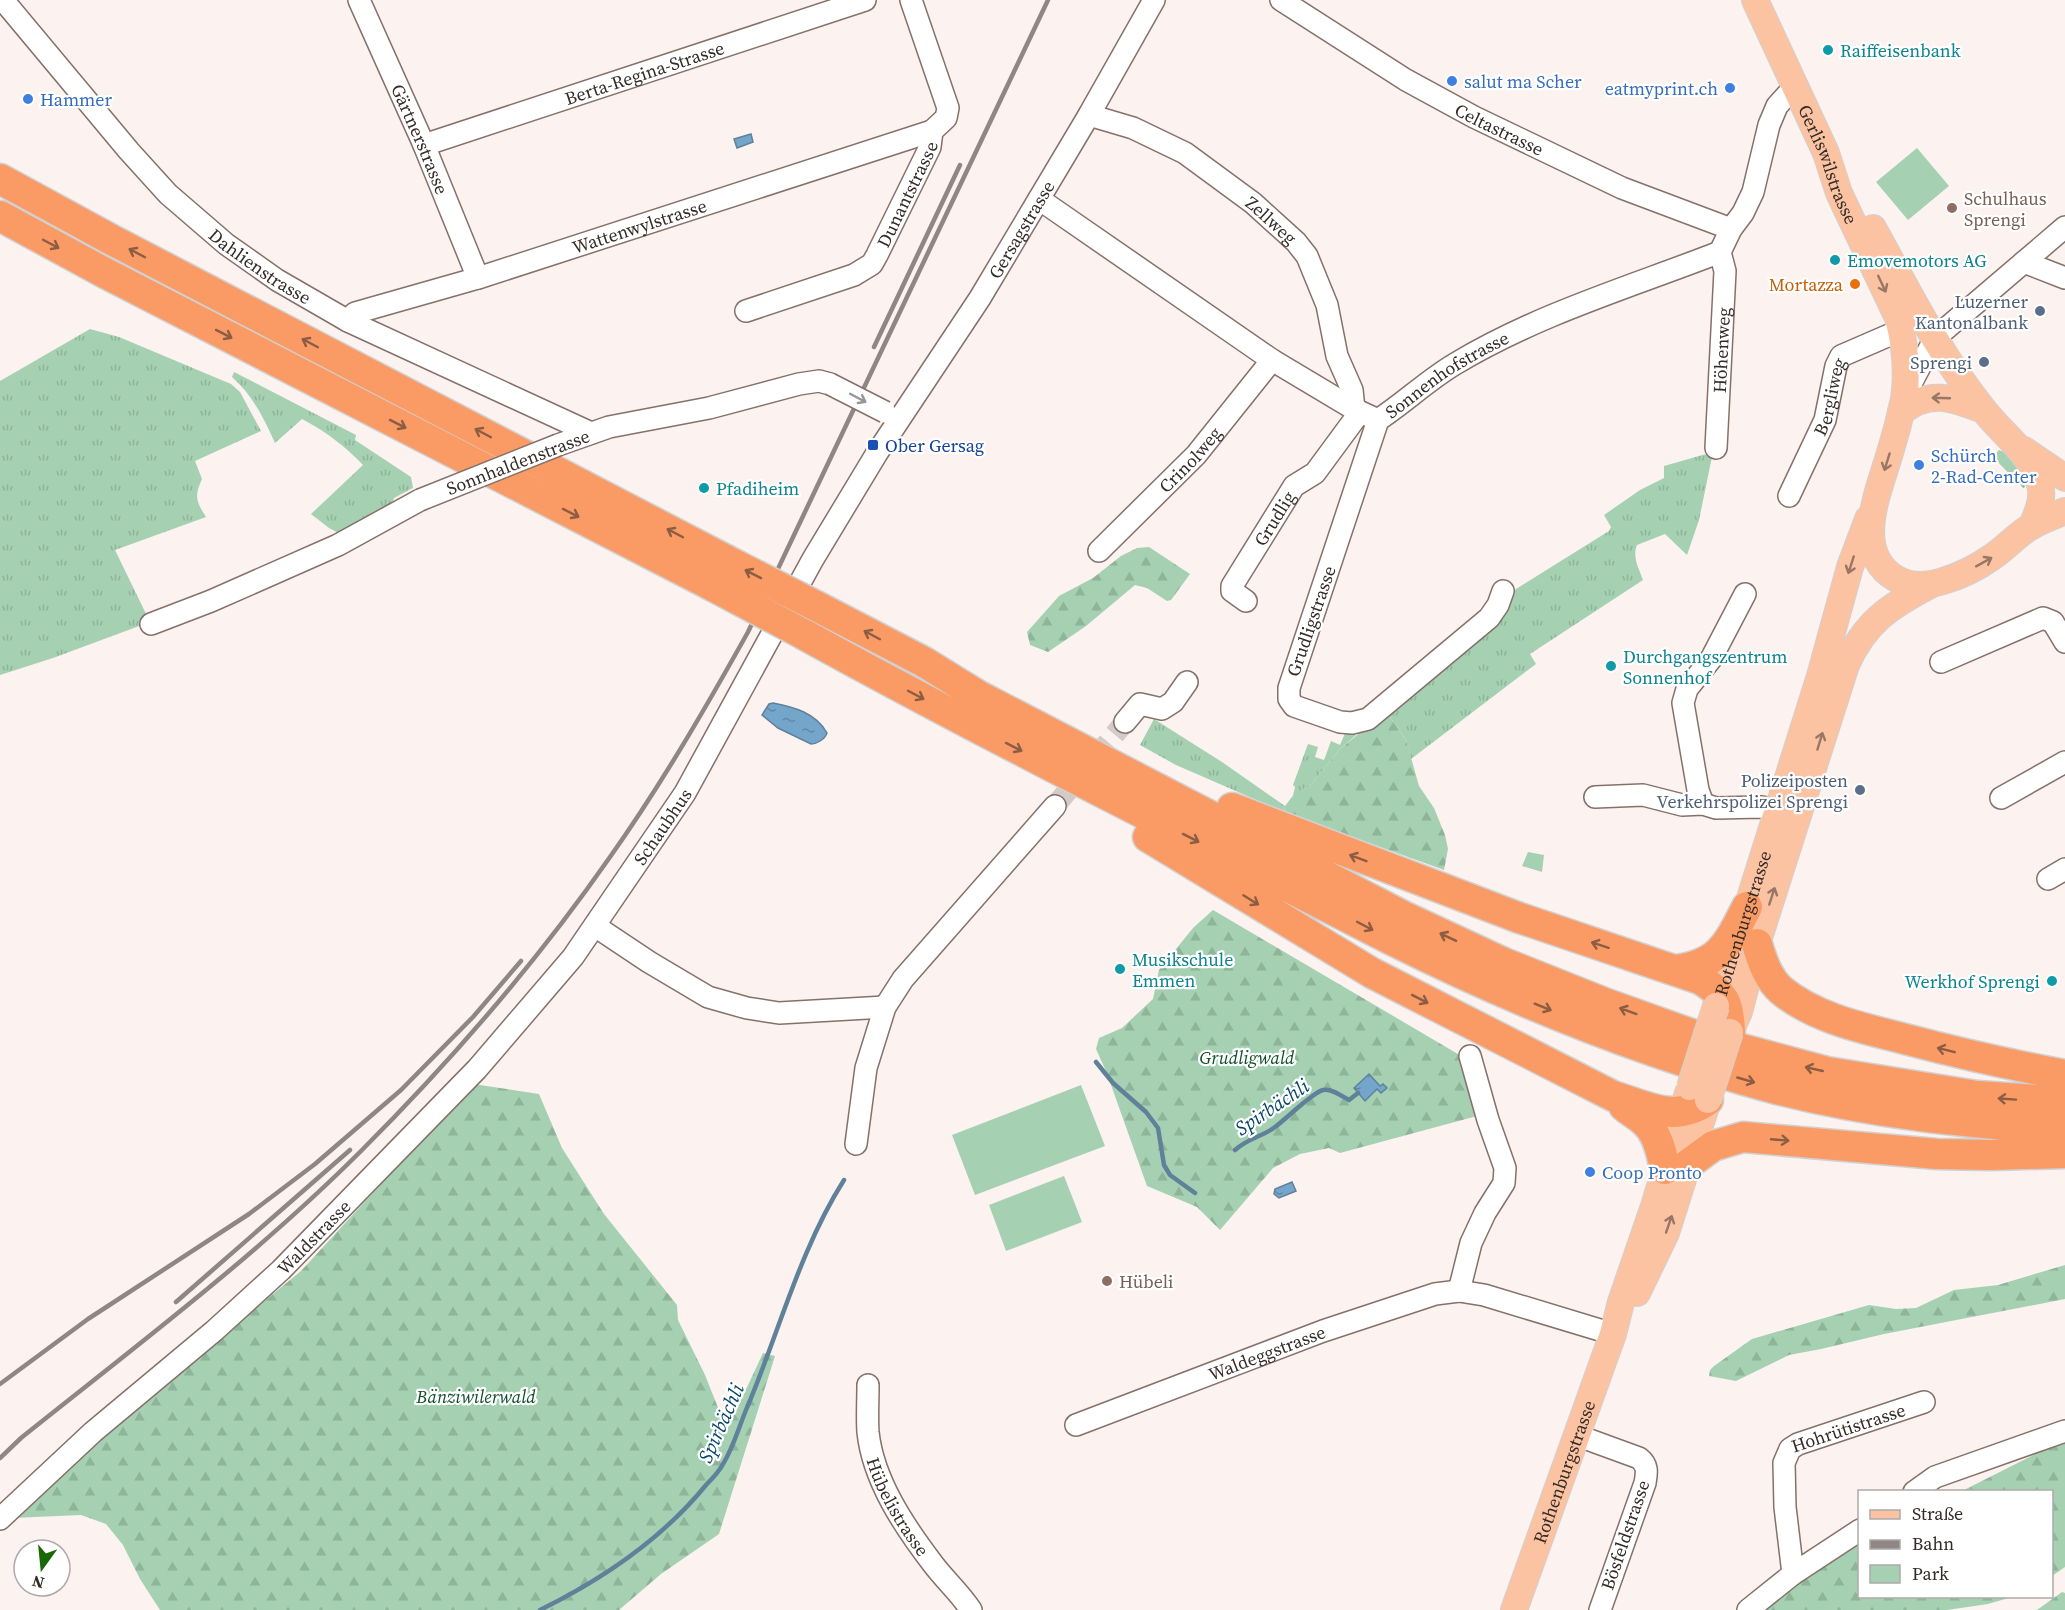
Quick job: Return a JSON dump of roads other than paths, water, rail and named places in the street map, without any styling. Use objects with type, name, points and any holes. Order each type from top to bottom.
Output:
[{"type":"highway","points":[[0,179],[112,240],[818,607],[924,663],[979,696],[1350,889],[1504,963],[1607,1004],[1708,1040],[1827,1072],[1977,1096],[2065,1102]]},
{"type":"highway","points":[[0,216],[105,273],[711,585],[1065,773],[1391,940],[1485,984],[1700,1067],[1776,1089],[1866,1108],[1975,1124],[2065,1130]]},
{"type":"highway","points":[[924,663],[968,675],[1185,788],[1251,816],[1517,918],[1700,979],[1727,1010]]},
{"type":"highway","points":[[1065,773],[1079,799],[1184,858],[1336,953],[1407,992],[1612,1096],[1659,1112],[1695,1101],[1727,1131],[1743,1137],[1937,1154],[2065,1153]]},
{"type":"highway","points":[[1676,970],[1695,967],[1720,952],[1732,936],[1747,907]]},
{"type":"highway","points":[[1757,944],[1767,971],[1777,986],[1795,1000],[1822,1014],[1938,1048],[2065,1075]]},
{"type":"highway","points":[[1612,1096],[1649,1125],[1660,1149],[1676,1167],[1713,1146],[1743,1137]]},
{"type":"main road","name":"Gerliswilstrasse","points":[[1755,0],[1826,153],[1839,193],[1898,318],[1906,356],[1902,405]]},
{"type":"main road","points":[[1826,153],[1852,191],[1935,338],[1983,410],[2019,447],[2031,465],[2040,483],[2042,495],[2032,526]]},
{"type":"main road","points":[[1983,410],[1960,401],[1938,397],[1902,405],[1872,511],[1873,550],[1879,564],[1889,575],[1901,582],[1930,584],[1952,578],[1993,557],[2032,526],[2065,511]]},
{"type":"main road","points":[[2019,447],[2065,478]]},
{"type":"main road","name":"Rothenburgstrasse","points":[[1514,1610],[1613,1334],[1659,1251],[1676,1167],[1695,1101],[1727,1010],[1757,944],[1820,676],[1861,535],[1872,511]]},
{"type":"main road","name":"Rothenburgstrasse","points":[[1727,1010],[1747,907],[1856,643],[1867,628],[1887,610],[1930,584]]},
{"type":"street","name":"Dahlienstrasse","points":[[3,0],[129,151],[168,194],[226,244],[277,280],[348,321],[591,433]]},
{"type":"street","name":"Gärtnerstrasse","points":[[359,0],[424,145],[478,278]]},
{"type":"street","name":"Berta-Regina-Strasse","points":[[424,145],[865,0]]},
{"type":"street","name":"Dunantstrasse","points":[[746,310],[854,275],[872,264],[930,147],[932,131],[946,118],[948,108],[911,0]]},
{"type":"street","name":"Gersagstrasse","points":[[877,453],[892,416],[980,298],[1089,115],[1154,0]]},
{"type":"street","name":"Celtastrasse","points":[[1281,0],[1406,80],[1474,117],[1622,188],[1731,229]]},
{"type":"street","points":[[1720,252],[1753,192],[1773,115],[1780,101],[1795,86]]},
{"type":"street","name":"Zellweg","points":[[1089,115],[1133,128],[1185,153],[1253,203],[1296,242],[1307,256],[1327,305],[1337,356],[1364,414]]},
{"type":"street","name":"Wattenwylstrasse","points":[[348,321],[356,313],[478,278],[932,131]]},
{"type":"street","points":[[1039,200],[1272,360],[1364,414]]},
{"type":"street","points":[[1902,405],[1929,345],[1935,338],[2065,227]]},
{"type":"street","name":"Sonnenhofstrasse","points":[[1364,414],[1493,343],[1565,309],[1720,252]]},
{"type":"street","name":"Höhenweg","points":[[1716,448],[1725,271],[1720,252]]},
{"type":"street","points":[[2024,262],[2065,278]]},
{"type":"street","name":"Bergliweg","points":[[1789,496],[1825,420],[1836,366],[1841,356],[1901,330]]},
{"type":"street","name":"Crinolweg","points":[[1100,551],[1196,455],[1272,360]]},
{"type":"street","name":"Sonnhaldenstrasse","points":[[151,624],[211,601],[338,545],[420,500],[609,427],[709,408],[799,384],[819,381],[830,384],[892,416]]},
{"type":"street","name":"Grudligstrasse","points":[[1364,414],[1288,688],[1288,699],[1294,706],[1340,722],[1352,723],[1368,719],[1489,618],[1498,605],[1503,591]]},
{"type":"street","name":"Grudlig","points":[[1246,601],[1232,591],[1232,586],[1294,486],[1315,473],[1364,414]]},
{"type":"street","name":"Schaubhus","points":[[595,926],[685,793],[813,560],[877,453]]},
{"type":"street","points":[[1703,804],[1698,790],[1683,703],[1687,689],[1711,659],[1745,594]]},
{"type":"street","points":[[1941,662],[2043,618],[2053,622],[2065,642]]},
{"type":"street","points":[[1125,722],[1140,704],[1162,709],[1173,702],[1187,682]]},
{"type":"street","points":[[2001,798],[2065,762]]},
{"type":"street","points":[[1595,797],[1643,795],[1682,805],[1758,807],[1787,814]]},
{"type":"street","points":[[856,1144],[863,1081],[885,1007],[903,979],[1055,806]]},
{"type":"street","points":[[595,926],[708,997],[747,1008],[779,1013],[885,1007]]},
{"type":"street","name":"Waldstrasse","points":[[0,1519],[93,1432],[281,1270],[477,1069],[559,974],[595,926]]},
{"type":"street","points":[[1459,1291],[1471,1243],[1504,1183],[1505,1168],[1488,1120],[1470,1056]]},
{"type":"street","name":"Waldeggstrasse","points":[[1076,1425],[1323,1331],[1423,1297],[1459,1291],[1473,1292],[1613,1334]]},
{"type":"street","name":"Hübelistrasse","points":[[868,1385],[868,1433],[878,1474],[895,1508],[934,1566],[971,1610]]},
{"type":"street","name":"Hohrütistrasse","points":[[1793,1574],[1784,1463],[1790,1449],[1798,1444],[1924,1402]]},
{"type":"street","points":[[1916,1490],[1935,1477],[2065,1431]]},
{"type":"street","name":"Bösfeldstrasse","points":[[1576,1435],[1639,1458],[1647,1468],[1645,1483],[1600,1610]]},
{"type":"street","points":[[1748,1610],[1793,1574],[1858,1531]]},
{"type":"water","points":[[751,134],[753,142],[737,148],[734,139]]},
{"type":"water","points":[[773,703],[811,716],[822,726],[826,735],[820,741],[811,744],[778,728],[762,715],[769,704]]},
{"type":"water","points":[[1369,1074],[1380,1086],[1383,1084],[1387,1088],[1381,1093],[1377,1089],[1365,1101],[1354,1088]]},
{"type":"water","points":[[1292,1182],[1296,1191],[1279,1198],[1274,1194],[1275,1189]]},
{"type":"waterway","name":"Spirbächli","points":[[1096,1062],[1113,1083],[1146,1112],[1158,1128],[1164,1165],[1170,1175],[1195,1193]]},
{"type":"waterway","name":"Spirbächli","points":[[1235,1150],[1275,1127],[1306,1100],[1323,1090],[1329,1090],[1349,1100],[1358,1093]]},
{"type":"waterway","name":"Spirbächli","points":[[540,1610],[608,1572],[650,1540],[689,1505],[720,1470],[736,1437],[814,1235],[844,1180]]},
{"type":"tunnel","points":[[1055,806],[1125,722]]},
{"type":"railway","points":[[0,1458],[21,1438],[238,1264],[321,1190],[395,1117],[492,1010],[582,896],[665,774],[748,632],[1048,0]]},
{"type":"railway","points":[[874,347],[960,165]]},
{"type":"railway","points":[[0,1384],[88,1319],[249,1214],[315,1164],[401,1090],[473,1017],[521,961]]},
{"type":"railway","points":[[176,1302],[350,1150]]},
{"type":"place","name":"Raiffeisenbank","points":[[1828,50]]},
{"type":"place","name":"salut ma Scher","points":[[1452,81]]},
{"type":"place","name":"eatmyprint.ch","points":[[1730,88]]},
{"type":"place","name":"Hammer","points":[[28,99]]},
{"type":"place","name":"Schulhaus Sprengi","points":[[1952,208]]},
{"type":"place","name":"Emovemotors AG","points":[[1835,260]]},
{"type":"place","name":"Mortazza","points":[[1855,284]]},
{"type":"place","name":"Luzerner Kantonalbank","points":[[2040,311]]},
{"type":"place","name":"Sprengi","points":[[1984,362]]},
{"type":"place","name":"Ober Gersag","points":[[873,445]]},
{"type":"place","name":"Schürch 2-Rad-Center","points":[[1919,465]]},
{"type":"place","name":"Pfadiheim","points":[[704,488]]},
{"type":"place","name":"Durchgangszentrum Sonnenhof","points":[[1611,666]]},
{"type":"place","name":"Polizeiposten Verkehrspolizei Sprengi","points":[[1860,790]]},
{"type":"place","name":"Musikschule Emmen","points":[[1120,969]]},
{"type":"place","name":"Werkhof Sprengi","points":[[2052,981]]},
{"type":"place","name":"Coop Pronto","points":[[1590,1172]]},
{"type":"place","name":"Hübeli","points":[[1107,1281]]},
{"type":"park label","name":"Grudligwald","points":[[1247,1057]]},
{"type":"park label","name":"Bänziwilerwald","points":[[476,1396]]}]
